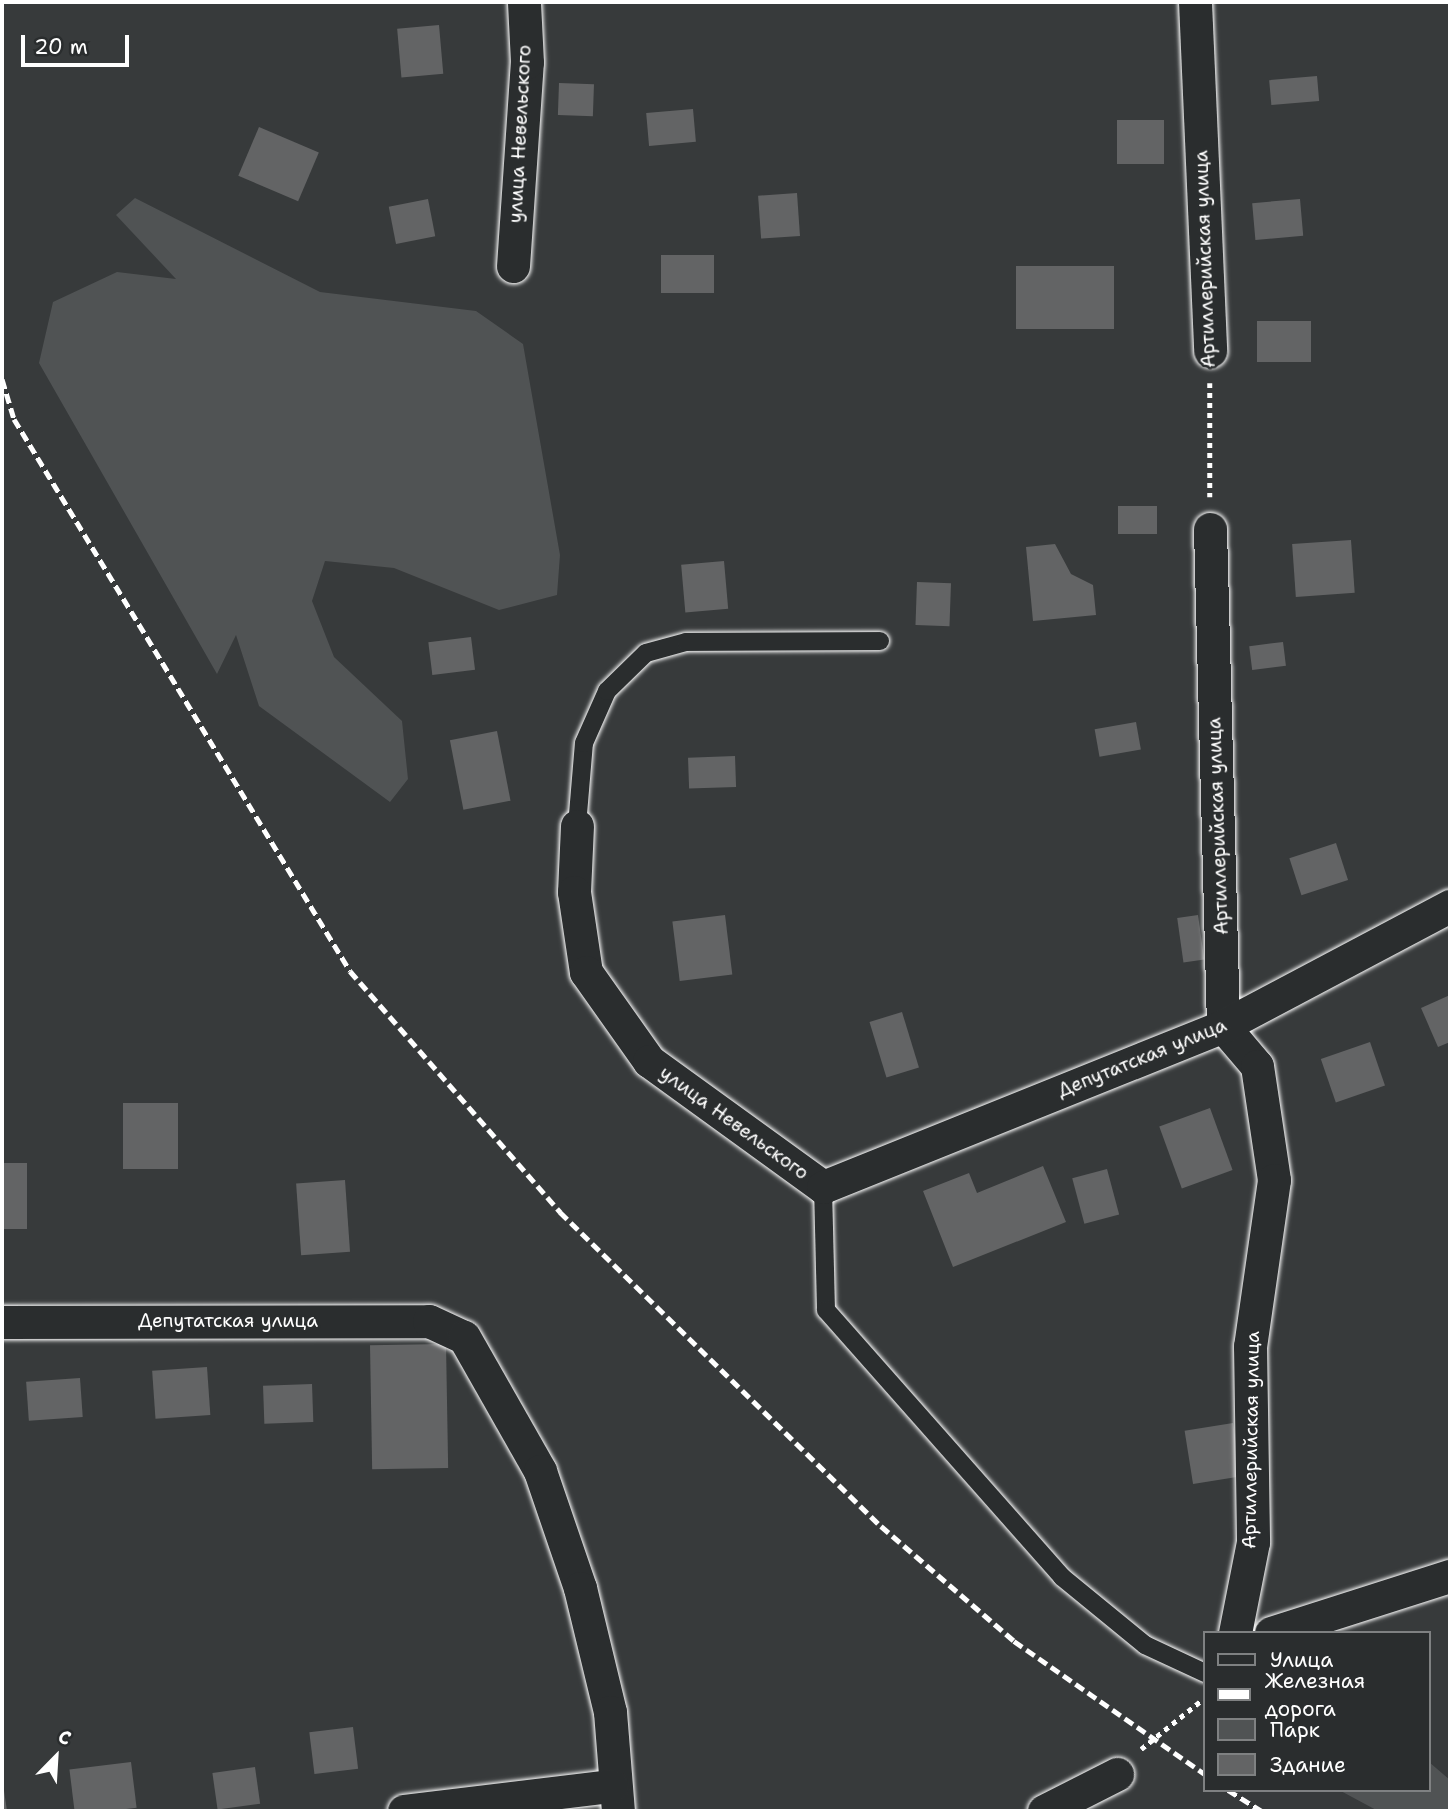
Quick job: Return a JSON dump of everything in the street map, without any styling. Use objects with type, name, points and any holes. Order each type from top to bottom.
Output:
[{"type":"street","name":"улица Невельского","points":[[513,266],[527,62],[524,2]]},
{"type":"street","name":"Артиллерийская улица","points":[[1195,2],[1210,351]]},
{"type":"street","name":"Артиллерийская улица","points":[[1210,529],[1223,1026],[1257,1066],[1274,1180],[1250,1346],[1253,1542],[1235,1631]]},
{"type":"street","name":"улица Невельского","points":[[577,826],[574,892],[586,972],[649,1061],[823,1187]]},
{"type":"street","name":"Депутатская улица","points":[[823,1187],[1223,1026],[1450,906]]},
{"type":"street","name":"Депутатская улица","points":[[2,1322],[429,1321],[452,1328],[484,1364],[544,1484],[580,1588],[610,1712],[615,1798]]},
{"type":"street","points":[[1277,1631],[1450,1576]]},
{"type":"street","points":[[1044,1811],[1117,1774]]},
{"type":"street","points":[[404,1811],[615,1798]]},
{"type":"lane","points":[[577,826],[584,743],[607,691],[646,653],[687,642],[880,641]]},
{"type":"lane","points":[[823,1187],[826,1310],[1062,1577],[1145,1645],[1204,1673]]},
{"type":"path","name":"Артиллерийская улица","points":[[1210,351],[1210,529]]},
{"type":"path","points":[[1117,1774],[1204,1698]]},
{"type":"green space","points":[[135,198],[320,292],[476,311],[523,344],[560,555],[557,595],[499,610],[394,568],[325,561],[312,601],[334,657],[402,721],[408,779],[390,802],[259,706],[236,635],[217,674],[39,363],[53,302],[117,272],[176,279],[116,215]]},
{"type":"green space","points":[[1431,1764],[1450,1780],[1450,1811],[1378,1811],[1343,1792],[1431,1792]]},
{"type":"building","points":[[439,25],[443,74],[401,77],[397,29]]},
{"type":"building","points":[[1317,76],[1319,101],[1271,105],[1269,80]]},
{"type":"building","points":[[559,83],[594,84],[593,116],[558,115]]},
{"type":"building","points":[[693,109],[696,142],[649,146],[646,113]]},
{"type":"building","points":[[1117,120],[1164,120],[1164,164],[1117,164]]},
{"type":"building","points":[[259,127],[319,152],[298,201],[238,176]]},
{"type":"building","points":[[797,193],[800,236],[761,239],[758,196]]},
{"type":"building","points":[[428,199],[435,236],[396,244],[389,207]]},
{"type":"building","points":[[1300,199],[1303,236],[1255,240],[1252,203]]},
{"type":"building","points":[[661,255],[714,255],[714,293],[661,293]]},
{"type":"building","points":[[1016,266],[1114,266],[1114,329],[1016,329]]},
{"type":"building","points":[[1257,321],[1311,321],[1311,362],[1257,362]]},
{"type":"building","points":[[1118,506],[1157,506],[1157,534],[1118,534]]},
{"type":"building","points":[[1351,540],[1355,593],[1296,597],[1292,544]]},
{"type":"building","points":[[1055,544],[1071,574],[1093,585],[1096,615],[1033,621],[1026,547]]},
{"type":"building","points":[[724,561],[728,609],[685,613],[681,565]]},
{"type":"building","points":[[917,582],[951,583],[949,626],[915,625]]},
{"type":"building","points":[[471,637],[475,670],[432,675],[428,642]]},
{"type":"building","points":[[1283,642],[1286,666],[1252,670],[1249,646]]},
{"type":"building","points":[[1136,722],[1141,750],[1100,757],[1095,729]]},
{"type":"building","points":[[497,731],[511,801],[463,810],[450,740]]},
{"type":"building","points":[[735,756],[736,787],[689,789],[688,758]]},
{"type":"building","points":[[1336,843],[1348,880],[1301,895],[1289,858]]},
{"type":"building","points":[[725,915],[732,975],[680,981],[672,921]]},
{"type":"building","points":[[1198,915],[1204,960],[1183,962],[1177,918]]},
{"type":"building","points":[[1450,995],[1450,1042],[1438,1047],[1421,1008]]},
{"type":"building","points":[[902,1012],[919,1067],[886,1077],[869,1022]]},
{"type":"building","points":[[1370,1042],[1385,1085],[1336,1102],[1321,1059]]},
{"type":"building","points":[[123,1103],[178,1103],[178,1169],[123,1169]]},
{"type":"building","points":[[1210,1108],[1233,1170],[1182,1188],[1159,1126]]},
{"type":"building","points":[[2,1163],[27,1163],[27,1229],[2,1229]]},
{"type":"building","points":[[1043,1166],[1066,1222],[953,1267],[923,1191],[969,1173],[977,1193]]},
{"type":"building","points":[[1107,1169],[1119,1214],[1084,1224],[1072,1178]]},
{"type":"building","points":[[345,1180],[350,1252],[301,1255],[296,1183]]},
{"type":"building","points":[[446,1344],[448,1468],[372,1469],[370,1345]]},
{"type":"building","points":[[207,1367],[210,1415],[155,1419],[152,1371]]},
{"type":"building","points":[[80,1378],[83,1417],[29,1421],[26,1382]]},
{"type":"building","points":[[312,1384],[313,1422],[264,1424],[263,1386]]},
{"type":"building","points":[[1233,1423],[1241,1476],[1193,1484],[1185,1431]]},
{"type":"building","points":[[353,1727],[358,1769],[314,1774],[309,1732]]},
{"type":"building","points":[[131,1762],[137,1808],[75,1811],[69,1770]]},
{"type":"building","points":[[255,1767],[260,1804],[218,1810],[212,1773]]},
{"type":"building","points":[[3,1784],[7,1811],[2,1811]]},
{"type":"railway","points":[[2,379],[14,419],[350,971],[560,1212],[881,1526],[1014,1641],[1204,1773]]},
{"type":"railway","points":[[1231,1792],[1262,1811]]}]
